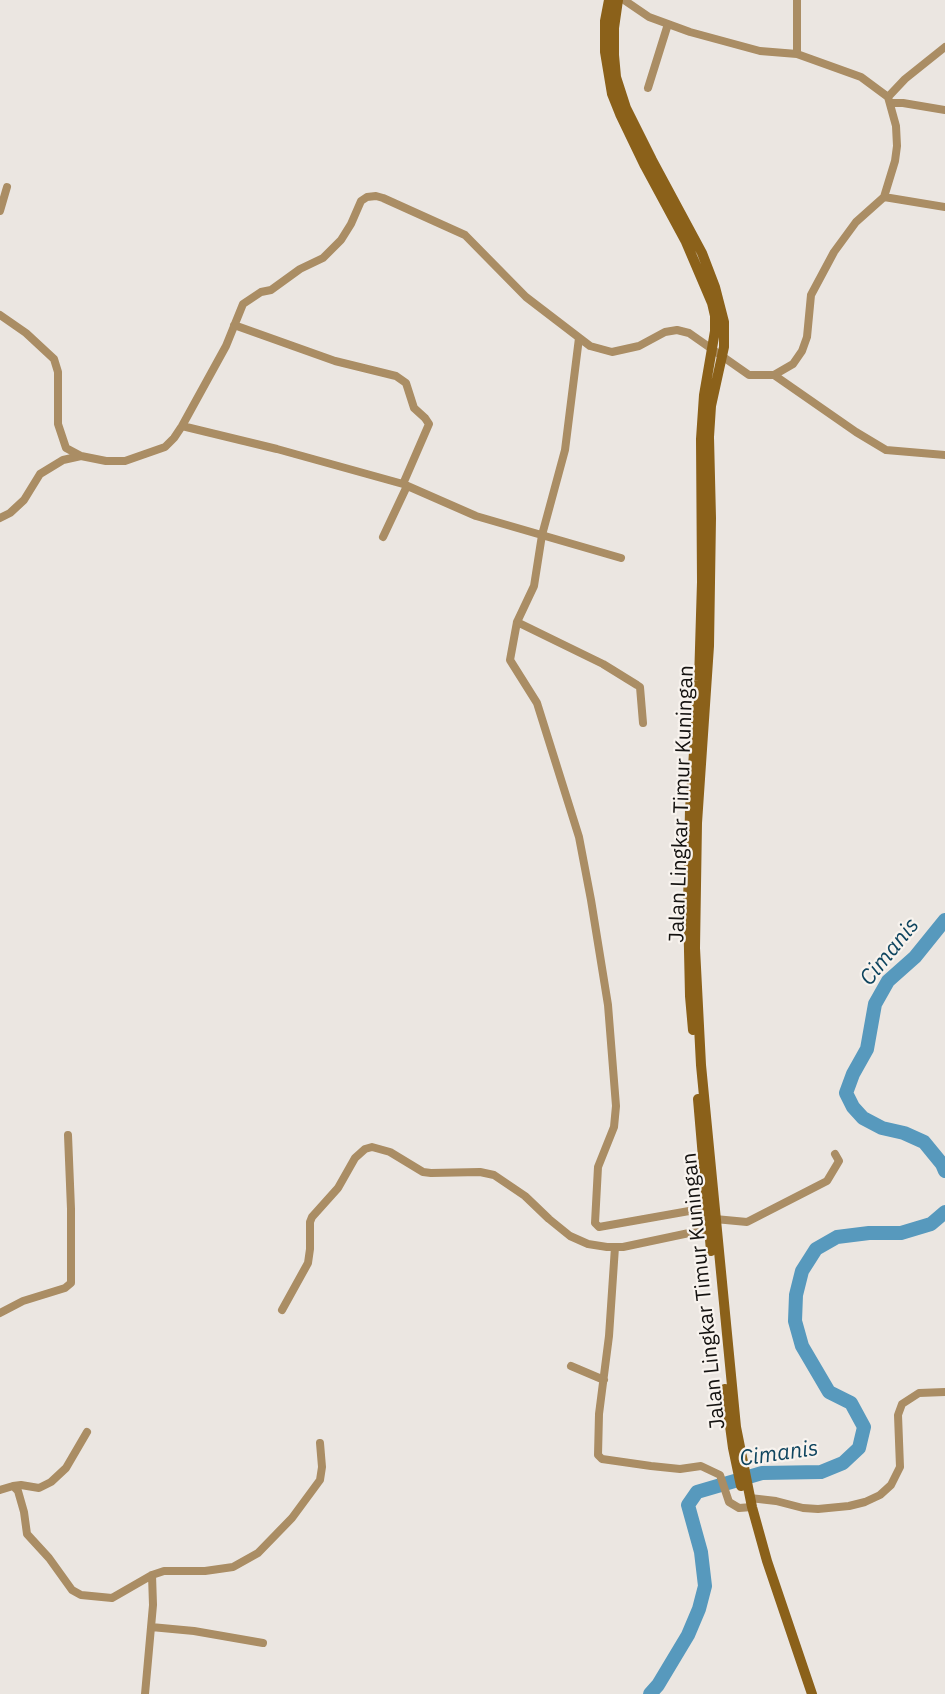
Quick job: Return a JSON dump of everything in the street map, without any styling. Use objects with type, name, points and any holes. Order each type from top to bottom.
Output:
[{"type":"main road","name":"Jalan Lingkar Timur Kuningan","points":[[609,0],[605,21],[605,52],[612,94],[645,165],[686,242],[712,303],[715,331],[704,395],[701,439],[702,582],[699,681],[690,809],[688,906],[690,996],[706,1208],[718,1305],[727,1410],[748,1500],[812,1694]]},
{"type":"main road","name":"Jalan Lingkar Timur Kuningan","points":[[618,0],[614,28],[616,77],[626,108],[702,252],[715,287],[724,322],[725,338],[711,406],[709,437],[711,518],[708,646],[697,823],[695,948],[701,1065],[740,1465]]},
{"type":"main road","points":[[748,1500],[768,1583],[805,1694]]},
{"type":"street","points":[[624,0],[649,17],[690,32],[760,51],[797,54],[861,77],[889,100],[945,110]]},
{"type":"street","points":[[797,0],[797,54]]},
{"type":"street","points":[[648,88],[668,24]]},
{"type":"street","points":[[889,100],[905,79],[945,47]]},
{"type":"street","points":[[0,315],[26,333],[54,359],[58,372],[58,424],[66,448],[81,456],[106,461],[125,460],[145,455],[165,447],[182,426],[226,346],[243,304],[261,292],[271,290],[300,269],[323,258],[341,240],[361,201],[376,196],[465,235],[526,297],[590,346],[612,352],[639,346],[665,332],[677,330],[689,333],[749,375],[774,375],[793,364],[802,351],[807,337],[812,295],[834,252],[856,222],[884,197],[897,146],[896,126],[889,100]]},
{"type":"street","points":[[0,211],[7,188]]},
{"type":"street","points":[[884,197],[945,207]]},
{"type":"street","points":[[234,325],[335,361],[396,376],[406,383],[414,408],[428,420],[429,424],[383,537]]},
{"type":"street","points":[[579,338],[565,450],[542,536],[534,586],[517,622],[510,660],[537,703],[579,837],[608,1005],[616,1106],[615,1127],[598,1167],[595,1223],[599,1227],[706,1208]]},
{"type":"street","points":[[774,375],[886,450],[945,455]]},
{"type":"street","points":[[182,426],[405,485],[476,516],[621,558]]},
{"type":"street","points":[[0,518],[10,513],[24,500],[40,474],[63,460],[81,456]]},
{"type":"street","points":[[517,622],[603,664],[637,684],[640,690],[643,723]]},
{"type":"street","points":[[0,1313],[23,1301],[65,1288],[71,1283],[68,1135]]},
{"type":"street","points":[[282,1310],[308,1263],[312,1217],[338,1188],[355,1158],[365,1149],[372,1147],[390,1152],[423,1172],[494,1174],[525,1196],[570,1236],[588,1244],[615,1247],[708,1229]]},
{"type":"street","points":[[715,1219],[742,1222],[752,1220],[827,1181],[839,1161],[835,1155]]},
{"type":"street","points":[[615,1247],[609,1336],[599,1414],[598,1455],[602,1459],[680,1469],[701,1466],[720,1475],[729,1502],[739,1508],[748,1500],[776,1501],[803,1508],[818,1509],[849,1506],[880,1495],[891,1485],[900,1467],[898,1414],[902,1404],[920,1394],[945,1392]]},
{"type":"street","points":[[571,1366],[604,1380]]},
{"type":"street","points":[[0,1490],[28,1485],[39,1488],[51,1482],[66,1468],[87,1432]]},
{"type":"street","points":[[13,1486],[20,1497],[27,1534],[76,1593],[104,1599],[112,1598],[152,1575],[164,1571],[205,1571],[233,1567],[258,1553],[292,1518],[320,1480],[322,1467],[320,1443]]},
{"type":"street","points":[[145,1694],[153,1605],[152,1575]]},
{"type":"street","points":[[151,1627],[194,1631],[263,1643]]},
{"type":"waterway","name":"Cimanis","points":[[945,920],[915,957],[888,981],[875,1004],[867,1049],[853,1074],[846,1093],[853,1107],[863,1118],[882,1128],[904,1133],[924,1142],[945,1171]]},
{"type":"waterway","name":"Cimanis","points":[[650,1694],[658,1685],[688,1635],[699,1609],[705,1586],[701,1552],[688,1505],[697,1492],[762,1473],[821,1472],[843,1463],[859,1448],[864,1427],[851,1403],[829,1392],[802,1346],[795,1321],[796,1295],[802,1271],[816,1249],[837,1237],[869,1233],[901,1233],[931,1224],[945,1212]]}]
